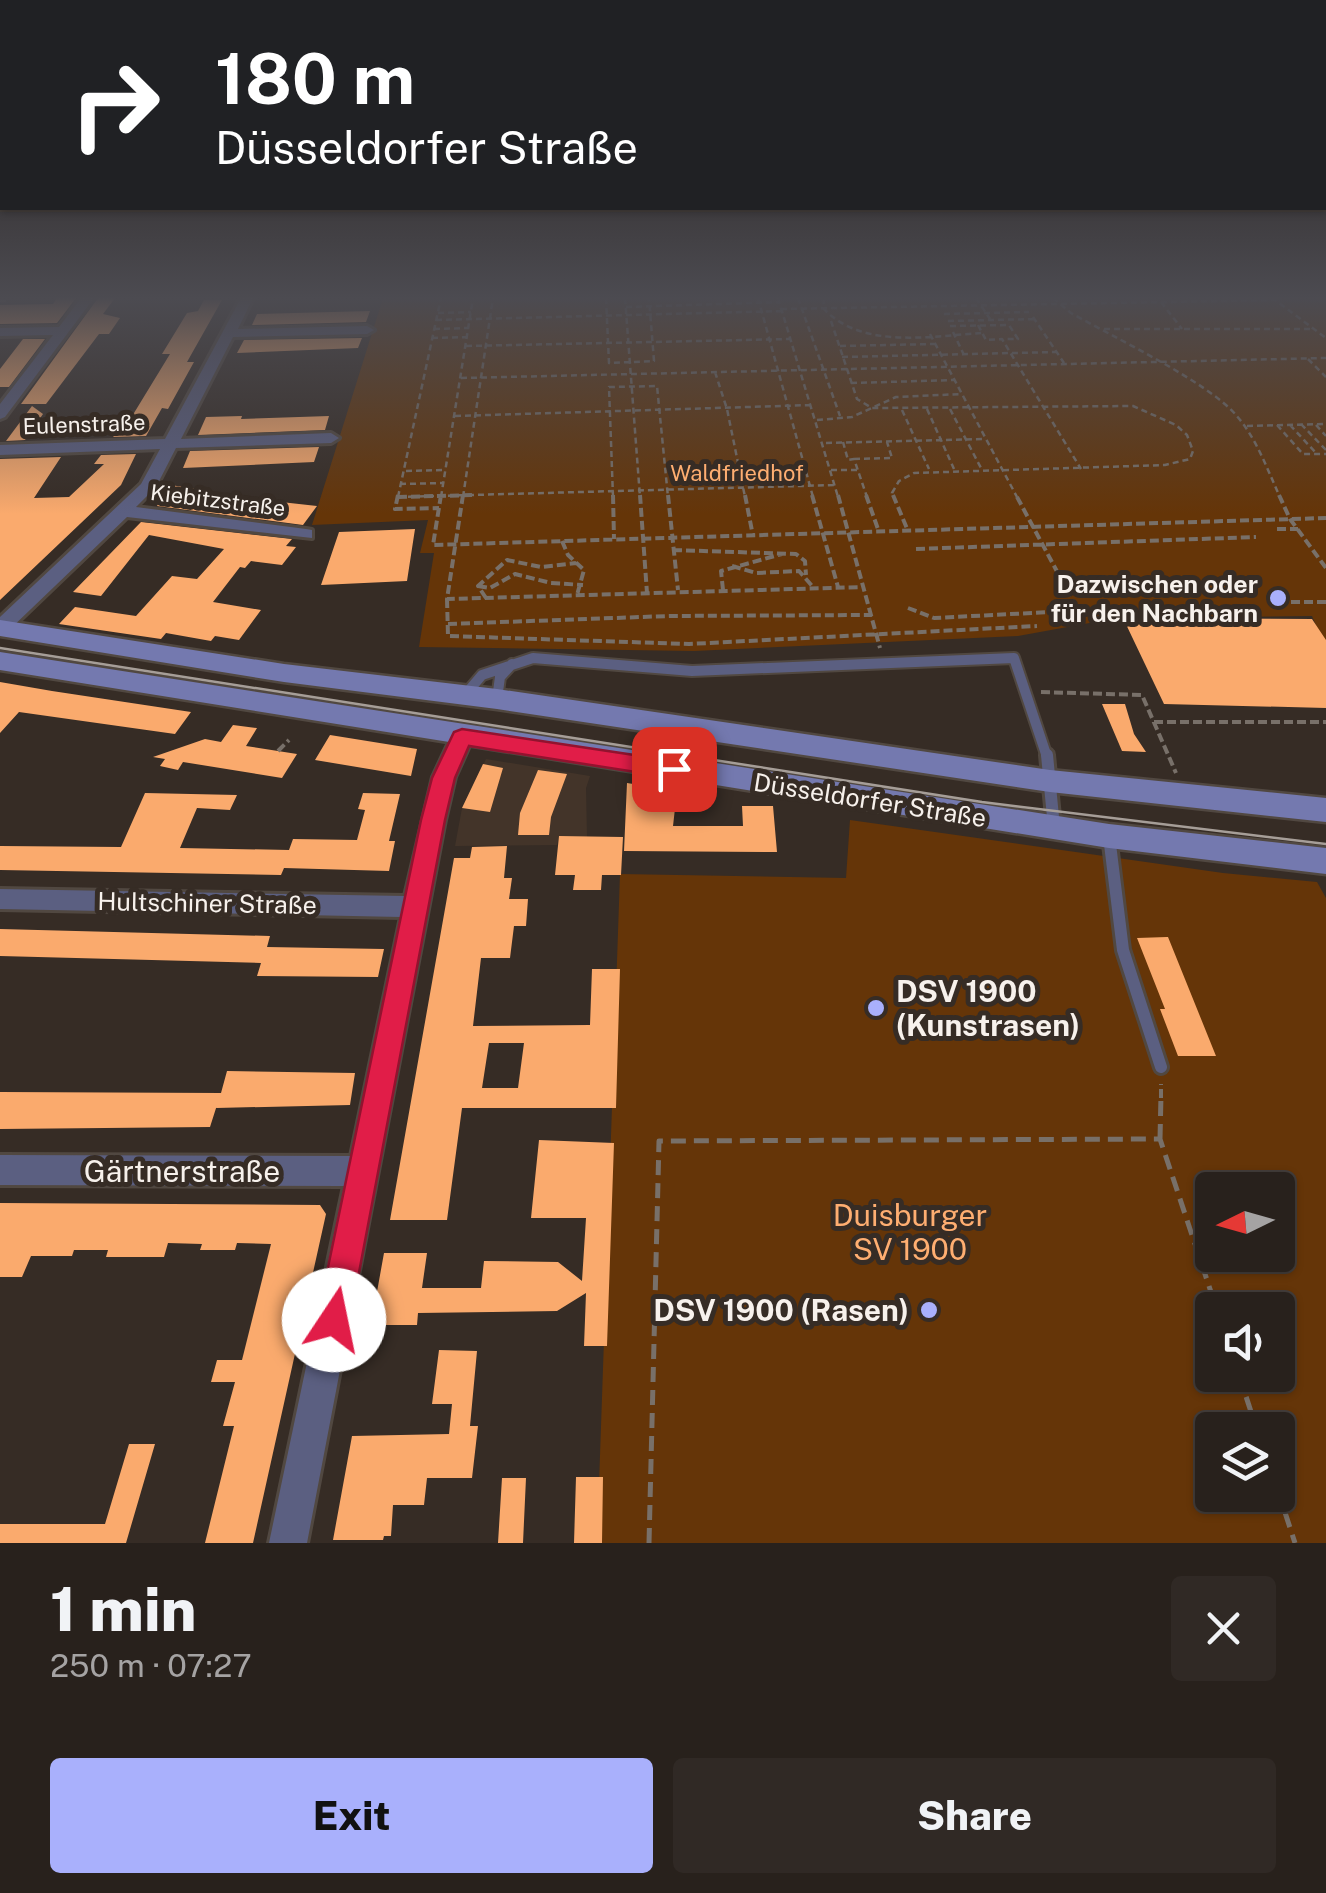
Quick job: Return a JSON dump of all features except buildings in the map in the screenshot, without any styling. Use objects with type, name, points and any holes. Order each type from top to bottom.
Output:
[{"type":"main road","name":"Düsseldorfer Straße","points":[[0,628],[284,673],[497,699],[1050,781],[1326,810]]},
{"type":"main road","name":"Düsseldorfer Straße","points":[[0,660],[462,737],[1109,836],[1326,861]]},
{"type":"street","points":[[0,414],[30,370]]},
{"type":"street","points":[[0,628],[148,487],[209,370]]},
{"type":"street","name":"Eulenstraße","points":[[0,450],[331,438]]},
{"type":"street","name":"Kiebitzstraße","points":[[124,511],[306,534]]},
{"type":"street","points":[[288,1543],[414,908],[444,778],[462,737]]},
{"type":"street","name":"Hultschiner Straße","points":[[0,898],[414,908]]},
{"type":"street","name":"Gärtnerstraße","points":[[0,1170],[364,1171]]},
{"type":"lane","points":[[465,695],[482,675],[532,658],[692,671],[1014,658],[1047,755],[1054,827]]},
{"type":"lane","points":[[497,699],[500,677],[516,661]]},
{"type":"lane","points":[[1109,836],[1122,950],[1161,1066]]},
{"type":"path","points":[[425,370],[395,509],[439,508]]},
{"type":"path","points":[[462,370],[432,545],[1326,518]]},
{"type":"path","points":[[482,370],[447,599],[448,636],[688,644],[1036,626]]},
{"type":"path","points":[[631,370],[646,593]]},
{"type":"path","points":[[461,378],[846,370]]},
{"type":"path","points":[[846,370],[857,399],[869,407],[902,410],[1133,406],[1176,425],[1194,451],[1190,459],[1165,465],[914,473],[899,481],[892,493],[908,531]]},
{"type":"path","points":[[908,608],[934,618],[1071,610],[1075,604],[949,370]]},
{"type":"path","points":[[1020,370],[1081,469]]},
{"type":"path","points":[[1171,370],[1205,390],[1246,426],[1290,519],[1326,568]]},
{"type":"path","points":[[802,371],[884,662]]},
{"type":"path","points":[[823,371],[840,418]]},
{"type":"path","points":[[715,372],[727,409],[740,488],[754,536]]},
{"type":"path","points":[[779,372],[838,587]]},
{"type":"path","points":[[851,383],[954,380]]},
{"type":"path","points":[[614,539],[609,388],[657,386],[678,591]]},
{"type":"path","points":[[818,420],[852,417],[896,397],[962,394]]},
{"type":"path","points":[[455,416],[814,405]]},
{"type":"path","points":[[927,409],[954,470]]},
{"type":"path","points":[[950,409],[982,470]]},
{"type":"path","points":[[902,410],[930,472]]},
{"type":"path","points":[[1277,425],[1304,454],[1326,452],[1302,424]]},
{"type":"path","points":[[1315,424],[1326,436]]},
{"type":"path","points":[[1246,426],[1326,424]]},
{"type":"path","points":[[1290,425],[1317,454]]},
{"type":"path","points":[[824,442],[986,439]]},
{"type":"path","points":[[843,442],[848,460],[854,460],[892,458],[886,442]]},
{"type":"path","points":[[854,460],[879,532]]},
{"type":"path","points":[[403,471],[446,470]]},
{"type":"path","points":[[831,470],[857,470]]},
{"type":"path","points":[[400,484],[444,483]]},
{"type":"path","points":[[398,497],[836,485]]},
{"type":"path","points":[[1276,529],[1298,528]]},
{"type":"path","points":[[916,549],[1256,537]]},
{"type":"path","points":[[562,541],[564,549],[584,570],[577,595]]},
{"type":"path","points":[[673,550],[796,554],[805,561],[806,575],[813,588]]},
{"type":"path","points":[[722,590],[720,575],[732,566],[767,561],[782,554]]},
{"type":"path","points":[[478,586],[506,560],[540,567],[576,563]]},
{"type":"path","points":[[732,566],[753,575],[784,568],[806,575]]},
{"type":"path","points":[[478,586],[490,588],[516,574],[551,583],[583,584]]},
{"type":"path","points":[[478,586],[486,598]]},
{"type":"path","points":[[447,599],[864,587]]},
{"type":"path","points":[[1291,602],[1326,602]]},
{"type":"path","points":[[448,624],[669,616],[872,616]]},
{"type":"path","points":[[931,632],[934,618]]},
{"type":"path","points":[[1025,690],[1142,695],[1186,796]]},
{"type":"path","points":[[1154,722],[1326,722]]},
{"type":"path","points":[[278,751],[289,740]]},
{"type":"path","points":[[1161,1066],[1160,1139],[1211,1292]]},
{"type":"path","points":[[650,1543],[659,1141],[1160,1139]]},
{"type":"path","points":[[1285,1512],[1295,1543]]},
{"type":"shaded area","points":[[486,759],[590,776],[586,788],[587,837],[559,836],[557,845],[455,846],[462,808]]},
{"type":"green space","name":"Waldfriedhof","points":[[360,370],[1326,370],[1326,649],[1312,616],[1117,618],[1018,636],[694,651],[419,647],[434,553],[420,553],[428,520],[312,525]]},
{"type":"green space","name":"Duisburger SV 1900","points":[[850,820],[1223,873],[1317,882],[1326,898],[1326,1543],[597,1543],[620,874],[846,878]]},
{"type":"tram line","points":[[0,648],[982,802],[1326,844]]},
{"type":"place","name":"Dazwischen oder für den Nachbarn","points":[[1278,598]]},
{"type":"place","name":"DSV 1900 (Kunstrasen)","points":[[876,1008]]},
{"type":"place","name":"DSV 1900 (Rasen)","points":[[929,1310]]},
{"type":"route","points":[[334,1320],[433,820],[444,778],[462,737],[674,769]]}]
